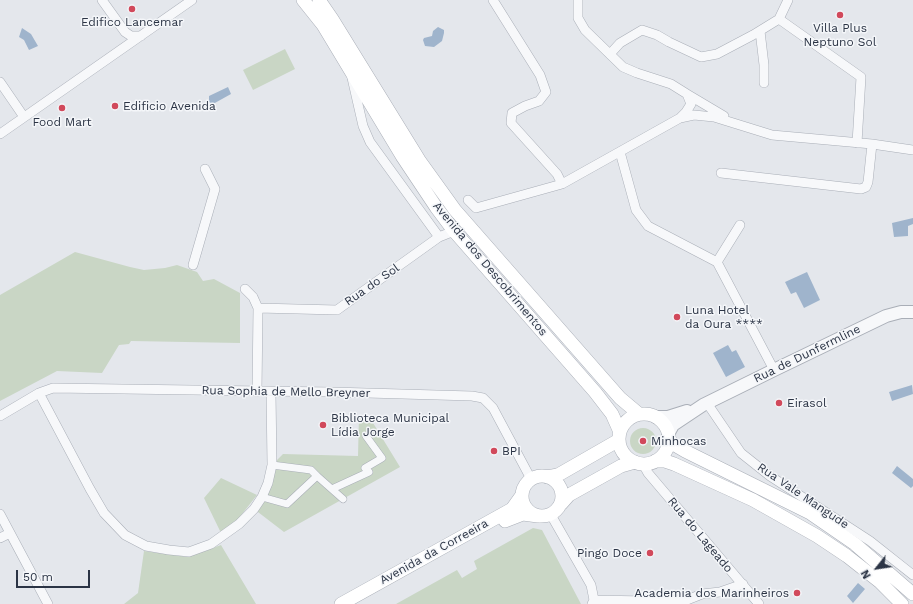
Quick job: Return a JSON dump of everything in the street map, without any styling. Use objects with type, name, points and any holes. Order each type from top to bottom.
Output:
[{"type":"main road","name":"Avenida dos Descobrimentos","points":[[303,0],[324,25],[415,178],[454,231],[595,392],[612,414],[619,436]]},
{"type":"main road","name":"Avenida dos Descobrimentos","points":[[318,0],[332,19],[419,160],[455,210],[615,393],[639,414]]},
{"type":"main road","points":[[902,604],[880,582],[847,556],[817,536],[753,500],[665,461],[644,462],[621,466],[569,495],[558,509],[545,516],[531,513],[526,508],[522,500],[522,495],[525,487],[531,479],[539,476],[547,477],[558,475],[619,436],[627,421],[639,414],[645,414],[656,417],[662,422],[673,444],[684,451],[810,513],[855,544],[913,594]]},
{"type":"main road","points":[[619,436],[624,453],[629,458],[644,462],[665,452],[668,436]]},
{"type":"main road","points":[[547,477],[559,485],[562,491],[561,504]]},
{"type":"main road","name":"Avenida da Correeira","points":[[341,604],[512,509],[522,495]]},
{"type":"main road","name":"Avenida da Correeira","points":[[355,604],[516,515],[522,514],[545,516]]},
{"type":"street","points":[[102,0],[125,32],[131,36],[141,36]]},
{"type":"street","points":[[0,134],[192,0]]},
{"type":"street","points":[[493,0],[540,75],[546,92],[539,101],[512,113],[511,123],[557,174],[562,184]]},
{"type":"street","points":[[578,0],[578,18],[585,30],[624,67],[637,73],[671,84],[732,122]]},
{"type":"street","points":[[610,54],[620,42],[642,30],[657,35],[701,58],[717,54],[760,31],[779,18],[788,0]]},
{"type":"street","points":[[779,18],[860,77],[857,143]]},
{"type":"street","points":[[760,31],[764,65],[764,83]]},
{"type":"street","points":[[350,70],[363,126],[370,142],[439,237]]},
{"type":"street","points":[[0,82],[24,117]]},
{"type":"street","points":[[468,200],[476,208],[562,184],[680,118],[686,112],[690,104],[687,94]]},
{"type":"street","points":[[680,118],[694,115],[714,117],[772,135],[872,144],[913,150]]},
{"type":"street","points":[[722,173],[861,188],[866,187],[868,182],[872,144]]},
{"type":"street","points":[[620,152],[636,210],[648,226],[717,262],[774,370]]},
{"type":"street","points":[[192,265],[215,189],[205,169]]},
{"type":"street","points":[[717,262],[740,225]]},
{"type":"street","name":"Rua do Sol","points":[[258,308],[337,310],[439,237],[454,231]]},
{"type":"street","points":[[245,289],[253,297],[258,308],[257,392]]},
{"type":"street","name":"Rua de Dunfermline","points":[[656,417],[668,417],[705,404],[886,316],[900,312],[913,312]]},
{"type":"street","name":"Rua Sophia de Mello Breyner","points":[[0,415],[38,393],[53,388],[456,396],[483,398],[493,408],[531,479]]},
{"type":"street","points":[[38,393],[104,513],[125,535],[146,546],[189,552],[211,544],[239,524],[254,509],[262,497],[268,483],[272,465],[271,392]]},
{"type":"street","name":"Rua de Dunfermline","points":[[668,436],[673,425],[705,404]]},
{"type":"street","name":"Rua Vale Mangude","points":[[705,404],[741,453],[770,476],[870,540],[913,575]]},
{"type":"street","points":[[332,489],[369,472],[365,468],[382,458],[366,436]]},
{"type":"street","name":"Rua do Lageado","points":[[644,462],[648,473],[759,604]]},
{"type":"street","points":[[272,465],[311,470],[343,499]]},
{"type":"street","points":[[262,497],[286,504],[317,476]]},
{"type":"street","points":[[0,514],[48,604]]},
{"type":"street","points":[[545,516],[591,585],[593,602],[646,603],[687,600],[702,594],[720,592],[742,584]]},
{"type":"street","points":[[0,538],[10,533]]},
{"type":"green space","points":[[285,49],[295,69],[253,90],[243,70]]},
{"type":"green space","points":[[75,252],[144,270],[177,265],[197,272],[203,281],[214,279],[240,293],[240,343],[131,341],[129,344],[119,345],[102,373],[57,371],[0,401],[0,295]]},
{"type":"green space","points":[[359,415],[370,418],[400,467],[284,532],[254,509],[272,465],[283,454],[358,456]]},
{"type":"green space","points":[[643,428],[652,432],[656,441],[652,450],[643,454],[634,450],[630,441],[634,432]]},
{"type":"green space","points":[[221,478],[257,495],[235,523],[221,533],[204,498]]},
{"type":"green space","points":[[533,528],[542,530],[581,604],[396,604],[457,570],[462,578],[477,569],[474,561]]},
{"type":"green space","points":[[221,545],[256,604],[124,604],[138,593],[144,551],[188,557]]},
{"type":"water","points":[[438,27],[444,30],[442,41],[434,47],[425,46],[423,40],[424,38],[432,36],[433,31]]},
{"type":"water","points":[[22,28],[31,34],[38,46],[29,50],[24,40],[19,37]]},
{"type":"water","points":[[228,87],[231,94],[213,104],[209,102],[209,96]]},
{"type":"water","points":[[913,218],[913,224],[908,226],[908,236],[894,237],[892,223]]},
{"type":"water","points":[[807,272],[820,300],[804,308],[796,292],[791,294],[785,282]]},
{"type":"water","points":[[728,345],[732,352],[736,350],[745,367],[726,377],[713,353]]},
{"type":"water","points":[[912,385],[913,394],[892,401],[889,392]]},
{"type":"water","points":[[897,466],[913,479],[913,486],[911,488],[892,473]]},
{"type":"water","points":[[858,583],[865,589],[853,603],[847,596]]},
{"type":"place","name":"Edifico Lancemar","points":[[132,9]]},
{"type":"place","name":"Villa Plus Neptuno Sol","points":[[840,15]]},
{"type":"place","name":"Edificio Avenida","points":[[115,106]]},
{"type":"place","name":"Food Mart","points":[[62,108]]},
{"type":"place","name":"Luna Hotel da Oura ****","points":[[677,317]]},
{"type":"place","name":"Eirasol","points":[[779,403]]},
{"type":"place","name":"Biblioteca Municipal Lídia Jorge","points":[[323,425]]},
{"type":"place","name":"Minhocas","points":[[643,441]]},
{"type":"place","name":"BPI","points":[[494,451]]},
{"type":"place","name":"Pingo Doce","points":[[650,553]]},
{"type":"place","name":"Academia dos Marinheiros","points":[[797,593]]}]
